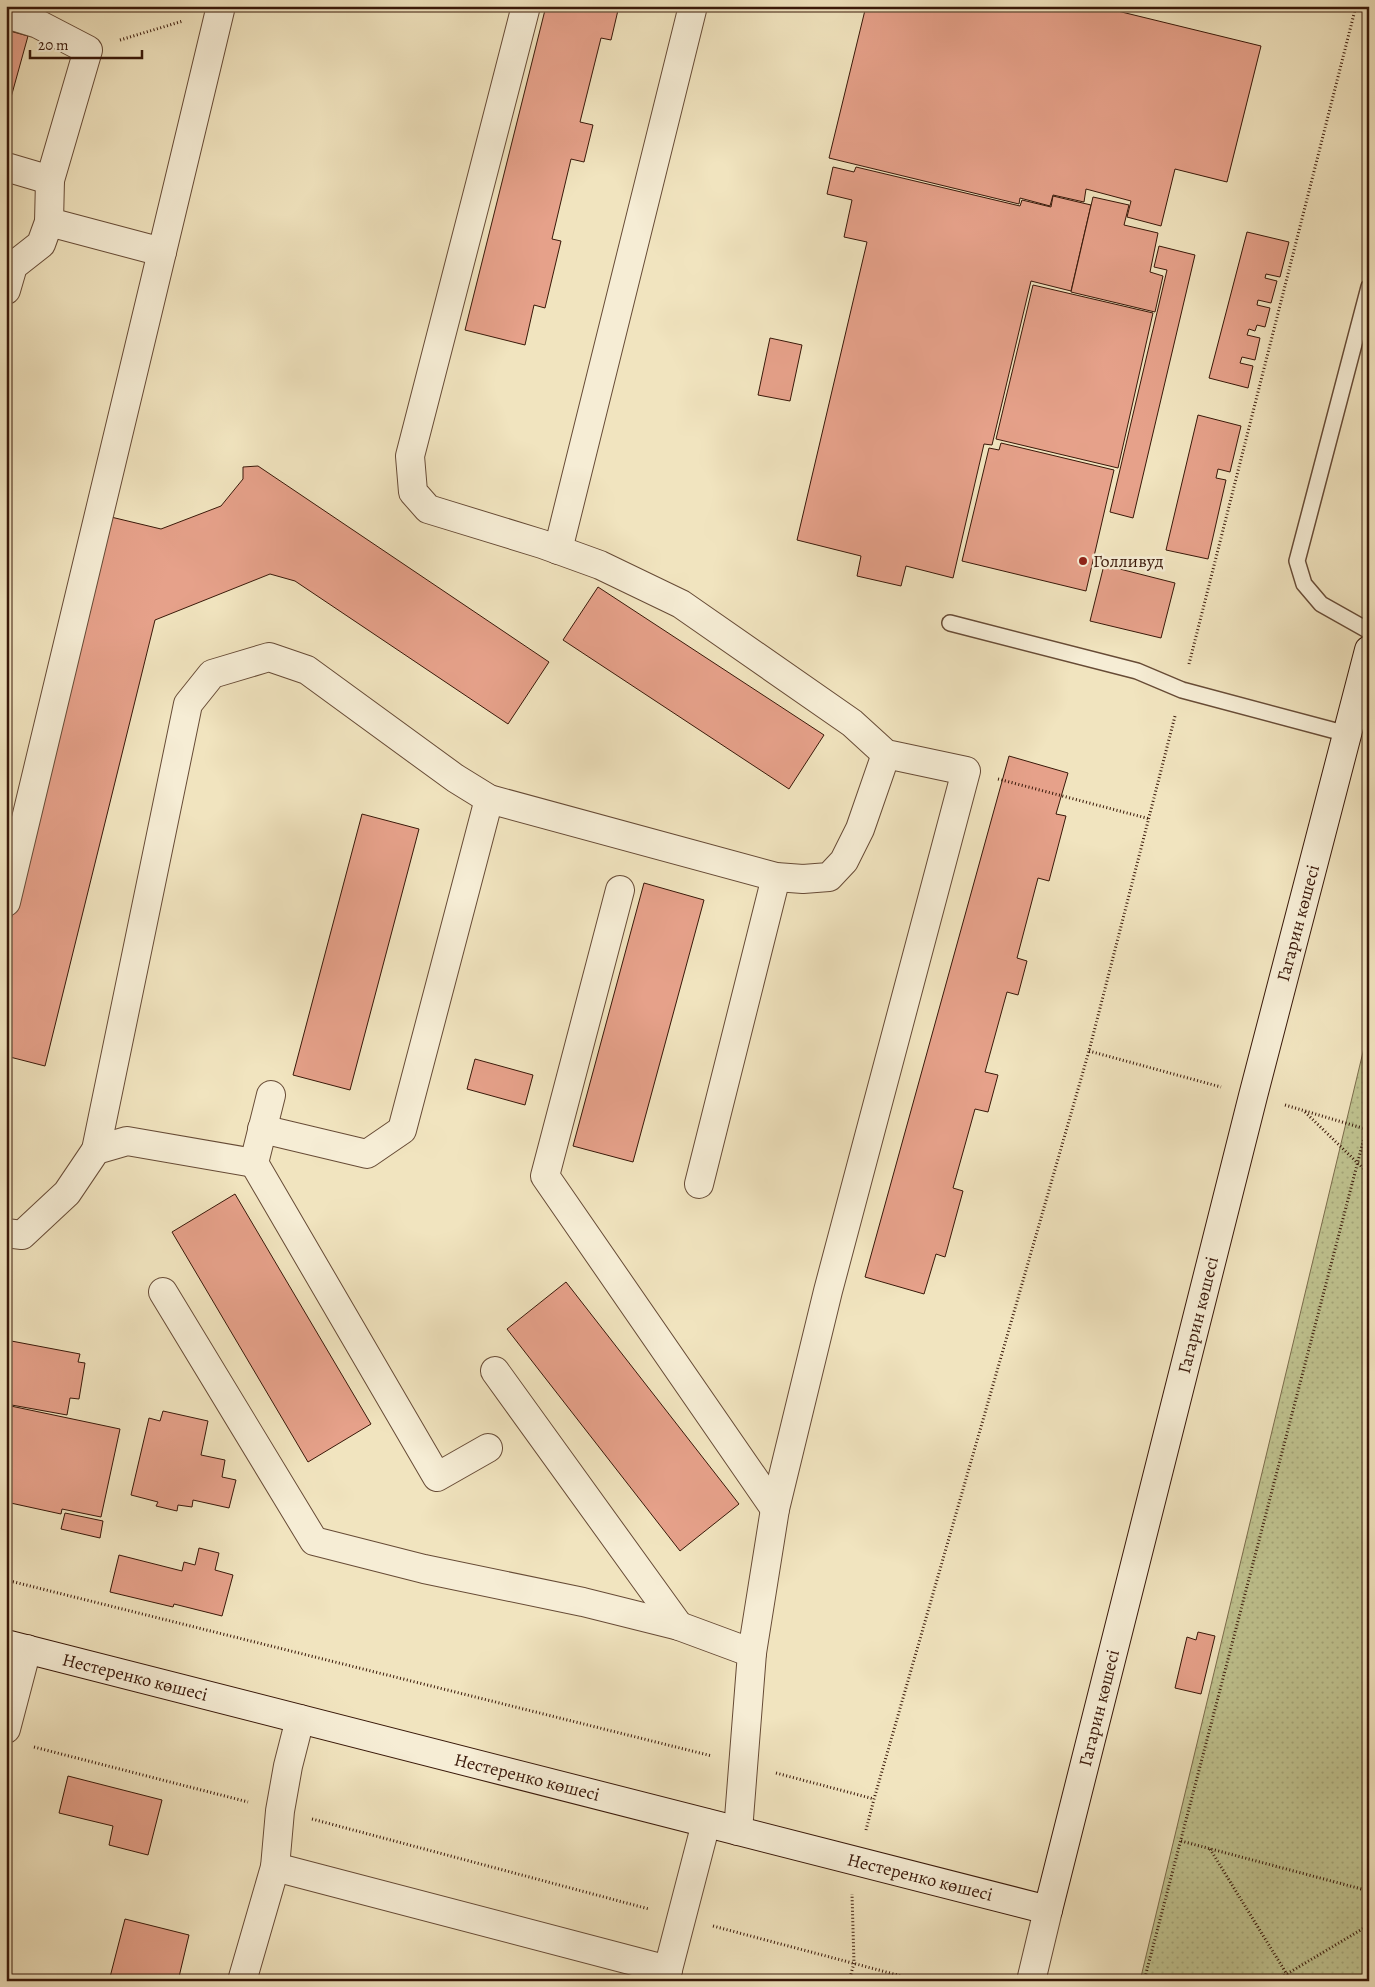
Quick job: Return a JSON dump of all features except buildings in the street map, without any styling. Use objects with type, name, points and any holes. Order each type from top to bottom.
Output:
[{"type":"street","points":[[6,902],[221,6]]},
{"type":"street","points":[[526,6],[410,456],[413,492],[428,508],[600,565],[681,604],[852,723],[886,754],[966,771],[828,1291],[775,1509],[752,1653],[738,1831]]},
{"type":"street","points":[[558,550],[693,6]]},
{"type":"street","points":[[6,14],[38,24],[88,50],[50,180],[49,222],[41,244],[9,273]]},
{"type":"street","points":[[6,167],[50,180]]},
{"type":"street","points":[[49,222],[162,252]]},
{"type":"street","name":"Гагарин көшесі","points":[[1031,1981],[1253,1096],[1369,650]]},
{"type":"street","points":[[6,1233],[22,1235],[67,1192],[96,1150],[188,704],[212,674],[269,657],[307,670],[455,778],[489,799],[776,877],[803,879],[829,877],[844,861],[860,829],[886,754]]},
{"type":"street","points":[[262,1129],[367,1154],[402,1130],[489,799]]},
{"type":"street","points":[[699,1184],[776,877]]},
{"type":"street","points":[[620,890],[545,1176],[775,1509]]},
{"type":"street","points":[[270,1095],[254,1163],[437,1477],[488,1448]]},
{"type":"street","points":[[96,1150],[127,1141],[254,1163]]},
{"type":"street","points":[[163,1292],[314,1541],[424,1570],[583,1602],[679,1626],[752,1653]]},
{"type":"street","points":[[495,1371],[679,1626]]},
{"type":"street","points":[[16,1646],[16,1737]]},
{"type":"street","name":"Нестеренко көшесі","points":[[16,1646],[1048,1910]]},
{"type":"street","points":[[242,1981],[275,1867],[280,1811],[288,1766],[300,1719]]},
{"type":"street","points":[[275,1867],[667,1976],[706,1823]]},
{"type":"lane","points":[[1369,287],[1297,561],[1304,584],[1321,604],[1369,631]]},
{"type":"lane","points":[[950,623],[1137,671],[1182,690],[1347,734]]},
{"type":"path","points":[[849,1981],[854,1963],[852,1890],[874,1799],[1089,1051],[1150,819],[1356,6]]},
{"type":"path","points":[[88,50],[193,18]]},
{"type":"path","points":[[966,771],[1150,819]]},
{"type":"path","points":[[1303,1111],[1369,1174]]},
{"type":"path","points":[[1144,1981],[1369,1119]]},
{"type":"path","points":[[6,1580],[742,1764],[874,1799]]},
{"type":"path","points":[[16,1737],[280,1811],[920,1981]]},
{"type":"path","points":[[1181,1841],[1369,1891]]},
{"type":"path","points":[[1210,1849],[1290,1981]]},
{"type":"path","points":[[1275,1981],[1369,1925]]},
{"type":"green space","points":[[1369,1027],[1369,1981],[1140,1981]]},
{"type":"place","name":"Голливуд","points":[[1083,561]]}]
